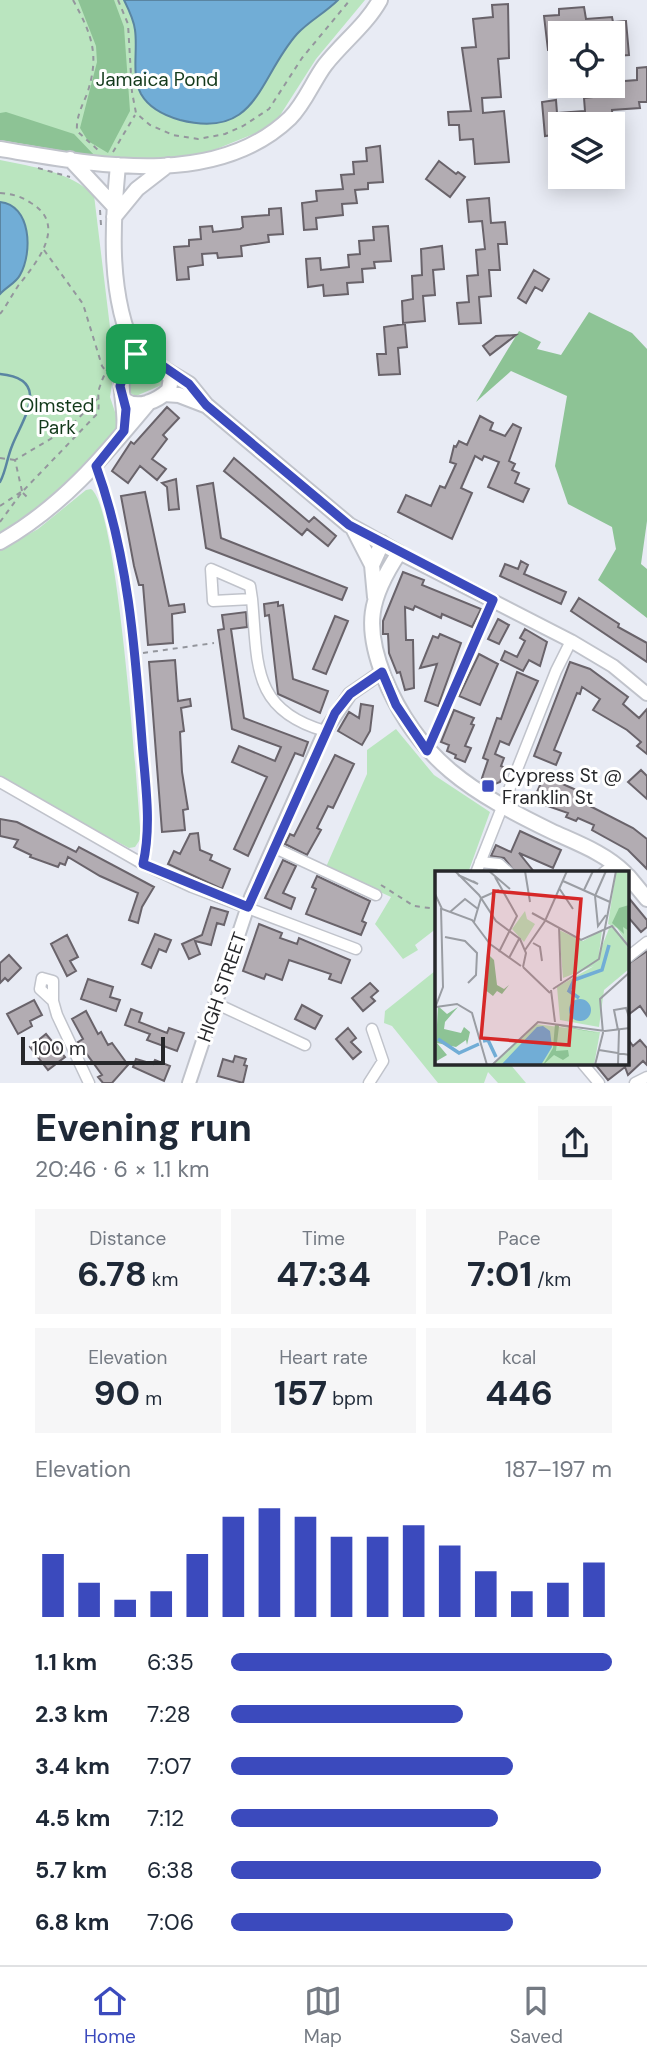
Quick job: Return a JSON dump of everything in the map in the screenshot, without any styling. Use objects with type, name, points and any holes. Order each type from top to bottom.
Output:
[{"type":"main road","points":[[0,149],[70,159],[170,164],[221,157],[240,151],[273,133],[293,115],[321,71],[368,19],[380,0]]},
{"type":"main road","points":[[70,159],[114,212]]},
{"type":"main road","points":[[115,161],[116,272],[130,341],[136,354]]},
{"type":"main road","points":[[114,212],[137,189],[170,164]]},
{"type":"main road","points":[[124,431],[124,400],[120,382],[130,358],[136,354],[149,355],[167,372],[189,384],[206,405],[353,527],[399,553],[375,598]]},
{"type":"main road","points":[[124,400],[135,405],[149,402],[164,394],[171,384],[167,372]]},
{"type":"main road","points":[[164,394],[179,394],[206,405]]},
{"type":"main road","points":[[0,542],[34,523],[96,466],[149,402]]},
{"type":"main road","points":[[353,527],[372,565],[375,598],[370,625],[373,646],[396,705],[427,751],[456,776],[503,807],[623,871]]},
{"type":"main road","points":[[372,565],[382,543]]},
{"type":"main road","points":[[630,879],[647,899]]},
{"type":"street","points":[[96,466],[110,503],[128,596],[148,825],[143,864]]},
{"type":"street","points":[[399,553],[571,640],[613,666],[647,694]]},
{"type":"street","points":[[252,599],[213,601],[211,569],[250,586],[252,599],[258,662],[270,700],[287,714],[325,731]]},
{"type":"street","points":[[427,751],[493,600]]},
{"type":"street","points":[[477,871],[556,671],[571,640]]},
{"type":"street","name":"HIGH STREET","points":[[189,1083],[248,907],[325,731],[350,694],[382,672]]},
{"type":"street","points":[[0,782],[143,864],[355,949]]},
{"type":"street","points":[[275,848],[378,890]]},
{"type":"street","points":[[480,862],[499,864],[507,871]]},
{"type":"street","points":[[630,955],[647,942]]},
{"type":"street","points":[[52,1001],[89,1083]]},
{"type":"street","points":[[217,1004],[305,1045]]},
{"type":"street","points":[[369,1083],[383,1061],[372,1029]]},
{"type":"street","points":[[585,1066],[599,1083]]},
{"type":"street","points":[[635,1083],[647,1077]]},
{"type":"path","points":[[74,0],[96,55],[90,84],[78,116],[77,131],[96,148]]},
{"type":"path","points":[[115,161],[136,113],[132,92],[128,24],[118,0]]},
{"type":"path","points":[[136,113],[150,125],[173,135],[198,139],[225,134],[243,126],[269,109],[302,58],[351,0]]},
{"type":"path","points":[[26,165],[75,179]]},
{"type":"path","points":[[0,193],[16,195],[39,208],[46,215],[50,230],[44,249],[0,314]]},
{"type":"path","points":[[44,249],[83,304],[102,366],[108,374]]},
{"type":"path","points":[[0,458],[14,460],[69,428],[99,397],[97,414],[22,492],[0,522]]},
{"type":"path","points":[[14,460],[22,492],[28,498]]},
{"type":"path","points":[[0,506],[22,492]]},
{"type":"path","points":[[142,653],[214,643]]},
{"type":"path","points":[[378,890],[414,906],[435,909]]},
{"type":"green space","name":"Jamaica Pond","points":[[0,0],[365,0],[316,59],[279,117],[261,131],[209,152],[159,159],[95,156],[0,140]]},
{"type":"green space","points":[[78,0],[114,0],[124,27],[130,111],[108,153],[88,141],[80,128],[97,62],[96,46]]},
{"type":"green space","points":[[6,112],[74,134],[95,156],[0,140],[0,113]]},
{"type":"green space","name":"Olmsted Park","points":[[0,160],[62,175],[94,195],[112,344],[106,372],[114,370],[110,397],[119,424],[115,435],[34,519],[0,537]]},
{"type":"green space","points":[[589,312],[632,333],[647,349],[647,521],[641,564],[647,569],[647,618],[598,580],[616,549],[612,527],[568,504],[555,466],[567,396],[511,371],[476,402],[519,331],[541,342],[537,349],[561,355]]},
{"type":"green space","name":"Olmsted Park","points":[[139,360],[145,360],[164,375],[164,384],[136,396],[128,392],[127,384],[130,370]]},
{"type":"green space","points":[[91,489],[101,507],[110,544],[125,652],[141,838],[135,847],[129,848],[0,779],[0,550],[38,529],[86,490]]},
{"type":"green space","points":[[396,729],[434,775],[490,812],[469,871],[435,871],[435,930],[415,945],[418,950],[403,959],[375,924],[391,897],[326,867],[367,774],[367,750]]},
{"type":"green space","points":[[435,971],[435,1066],[512,1066],[526,1083],[498,1083],[488,1072],[484,1083],[438,1083],[392,1026],[384,1023],[385,1011]]},
{"type":"water","name":"Jamaica Pond","points":[[124,0],[338,0],[297,34],[253,101],[241,113],[226,121],[206,124],[180,120],[164,114],[148,103],[141,94],[136,79],[134,26]]},
{"type":"water","points":[[0,202],[18,211],[27,231],[28,243],[20,275],[0,294]]},
{"type":"building","points":[[508,4],[509,58],[498,59],[501,97],[482,98],[483,113],[504,111],[509,162],[475,164],[473,139],[460,140],[459,125],[449,125],[448,112],[471,111],[462,48],[476,47],[473,19],[493,17],[492,5]]},
{"type":"building","points":[[584,7],[586,19],[612,17],[613,21],[548,21],[548,50],[544,16],[559,15],[559,9]]},
{"type":"building","points":[[625,21],[626,21],[629,55],[625,55]]},
{"type":"building","points":[[647,67],[647,102],[639,102],[640,108],[612,112],[571,112],[585,111],[584,98],[625,98],[625,81],[637,80],[637,68]]},
{"type":"building","points":[[556,100],[557,112],[548,112],[548,136],[545,136],[542,102]]},
{"type":"building","points":[[380,146],[383,182],[368,183],[368,189],[355,190],[357,203],[342,204],[343,215],[316,218],[317,229],[304,230],[302,203],[317,201],[316,191],[343,189],[341,175],[354,174],[353,162],[367,161],[366,148]]},
{"type":"building","points":[[439,161],[456,174],[458,172],[465,177],[450,197],[426,179]]},
{"type":"building","points":[[489,198],[491,223],[505,222],[507,244],[498,244],[500,270],[489,270],[491,296],[479,297],[481,323],[459,324],[457,303],[469,302],[467,276],[478,275],[476,250],[485,249],[482,221],[469,222],[467,200]]},
{"type":"building","points":[[281,208],[283,234],[268,235],[269,242],[241,246],[242,256],[218,258],[217,253],[202,254],[203,265],[188,267],[189,279],[177,280],[174,247],[189,246],[189,240],[201,239],[200,227],[212,226],[213,232],[240,229],[243,227],[242,217],[269,215],[269,209]]},
{"type":"building","points":[[388,226],[391,261],[374,262],[375,268],[362,269],[363,282],[347,283],[348,294],[324,296],[323,285],[308,287],[306,259],[320,258],[321,270],[349,267],[348,255],[360,254],[359,241],[374,240],[373,227]]},
{"type":"building","points":[[442,246],[444,269],[433,270],[435,295],[423,296],[425,321],[403,323],[402,301],[413,299],[412,276],[422,275],[421,249]]},
{"type":"building","points":[[534,270],[549,279],[542,291],[535,287],[526,303],[518,298]]},
{"type":"building","points":[[405,324],[407,347],[398,348],[400,374],[379,375],[377,354],[386,354],[384,327]]},
{"type":"building","points":[[516,335],[490,355],[483,346],[496,336]]},
{"type":"building","points":[[167,407],[179,418],[163,435],[167,439],[152,459],[166,469],[157,480],[140,466],[128,483],[112,471],[131,442],[134,444]]},
{"type":"building","points":[[480,416],[493,423],[490,430],[505,436],[513,424],[521,428],[509,461],[515,464],[512,470],[519,473],[515,483],[529,489],[523,502],[488,487],[499,462],[484,456],[482,460],[475,456],[461,488],[472,493],[452,539],[398,512],[406,495],[431,506],[440,486],[445,488],[456,464],[450,462],[454,446],[456,447],[459,441],[467,445]]},
{"type":"building","points":[[234,458],[309,522],[314,517],[336,536],[328,546],[307,529],[302,535],[224,471]]},
{"type":"building","points":[[176,479],[179,509],[169,510],[167,487],[162,483]]},
{"type":"building","points":[[213,483],[221,538],[347,588],[342,600],[206,548],[197,486]]},
{"type":"building","points":[[145,492],[169,606],[184,604],[185,612],[172,614],[173,643],[148,645],[143,585],[139,585],[134,566],[121,496]]},
{"type":"building","points":[[521,561],[528,565],[524,574],[566,592],[561,604],[500,576],[505,564],[518,569]]},
{"type":"building","points":[[403,572],[424,580],[422,585],[481,609],[472,627],[442,614],[441,618],[415,606],[413,610],[405,607],[406,640],[413,640],[414,688],[405,690],[400,672],[397,673],[389,653],[388,634],[383,634],[383,621]]},
{"type":"building","points":[[579,598],[619,624],[618,627],[647,643],[647,662],[571,611]]},
{"type":"building","points":[[278,602],[278,606],[283,605],[293,679],[328,691],[320,713],[278,694],[269,615],[265,616],[264,604]]},
{"type":"building","points":[[246,612],[247,627],[231,629],[244,718],[308,742],[303,756],[295,753],[248,856],[234,849],[267,777],[232,762],[239,746],[275,761],[281,747],[232,729],[218,630],[224,629],[222,615]]},
{"type":"building","points":[[335,616],[348,621],[326,674],[313,669]]},
{"type":"building","points":[[498,619],[509,625],[499,644],[488,639]]},
{"type":"building","points":[[525,629],[547,642],[540,666],[529,660],[523,671],[501,660],[505,651],[517,657],[525,641],[520,638]]},
{"type":"building","points":[[440,634],[461,643],[438,706],[425,701],[437,664],[420,668],[433,636],[438,638]]},
{"type":"building","points":[[479,654],[498,664],[480,705],[459,696]]},
{"type":"building","points":[[175,660],[178,701],[190,699],[191,706],[181,708],[184,731],[180,732],[182,772],[188,809],[183,810],[185,830],[162,832],[149,662]]},
{"type":"building","points":[[570,662],[590,669],[628,697],[623,704],[639,718],[647,709],[647,754],[637,746],[641,742],[627,730],[593,710],[600,699],[582,687],[580,694],[577,693],[554,750],[561,753],[556,765],[534,756]]},
{"type":"building","points":[[517,672],[538,681],[509,745],[500,741],[495,754],[504,758],[501,766],[505,768],[500,782],[495,784],[482,778],[488,760],[483,758],[497,718],[501,719]]},
{"type":"building","points":[[361,704],[373,706],[370,731],[362,745],[338,731],[349,712],[359,718]]},
{"type":"building","points":[[454,710],[474,718],[471,724],[474,725],[465,746],[471,748],[465,762],[455,758],[456,755],[447,751],[449,745],[441,742]]},
{"type":"building","points":[[335,755],[354,764],[333,808],[328,806],[317,828],[321,830],[307,855],[285,844],[290,834],[294,836]]},
{"type":"building","points":[[641,770],[647,776],[647,799],[628,782]]},
{"type":"building","points":[[544,776],[588,795],[584,803],[633,828],[647,839],[647,869],[628,850],[592,830],[594,825],[578,818],[576,821],[566,817],[568,813],[533,801]]},
{"type":"building","points":[[0,819],[17,822],[76,852],[79,847],[154,887],[142,907],[138,923],[129,920],[138,893],[100,876],[68,857],[65,865],[60,863],[58,867],[30,857],[31,855],[14,847],[18,840],[0,836]]},
{"type":"building","points":[[520,831],[561,850],[553,868],[519,853],[533,871],[514,871],[504,858],[491,856],[496,845],[511,852]]},
{"type":"building","points":[[198,833],[200,850],[212,855],[210,860],[230,869],[222,889],[168,864],[174,851],[180,854],[190,834]]},
{"type":"building","points":[[283,860],[296,866],[283,893],[295,898],[291,909],[265,898]]},
{"type":"building","points":[[317,876],[370,901],[362,921],[366,923],[361,935],[306,914],[316,889],[312,887]]},
{"type":"building","points":[[630,899],[647,920],[647,927],[641,932],[630,919]]},
{"type":"building","points":[[211,907],[228,912],[224,925],[217,923],[211,945],[195,941],[200,954],[189,959],[182,944],[202,935]]},
{"type":"building","points":[[259,924],[282,933],[280,938],[297,944],[299,938],[350,960],[341,983],[329,979],[331,974],[289,960],[282,980],[266,974],[264,979],[243,971]]},
{"type":"building","points":[[155,934],[171,940],[166,952],[159,949],[151,968],[142,964]]},
{"type":"building","points":[[67,935],[78,957],[70,961],[76,971],[67,976],[51,944]]},
{"type":"building","points":[[647,951],[647,1016],[640,1006],[630,1014],[630,963]]},
{"type":"building","points":[[9,955],[21,968],[8,981],[5,978],[0,983],[0,963]]},
{"type":"building","points":[[88,979],[113,987],[110,997],[120,1000],[116,1011],[81,999]]},
{"type":"building","points":[[370,983],[378,991],[371,997],[375,1001],[363,1011],[352,998]]},
{"type":"building","points":[[34,1000],[42,1015],[30,1021],[32,1026],[18,1034],[7,1014]]},
{"type":"building","points":[[302,1005],[322,1016],[315,1029],[295,1019]]},
{"type":"building","points":[[131,1009],[142,1013],[139,1022],[167,1033],[169,1028],[184,1033],[177,1051],[147,1040],[150,1034],[125,1025]]},
{"type":"building","points":[[86,1011],[98,1034],[101,1032],[108,1045],[112,1043],[128,1065],[112,1083],[103,1083],[98,1077],[102,1075],[78,1042],[83,1039],[72,1019]]},
{"type":"building","points":[[348,1028],[356,1038],[351,1042],[361,1052],[353,1059],[336,1039]]},
{"type":"building","points":[[46,1034],[65,1057],[48,1070],[30,1047]]},
{"type":"building","points":[[640,1040],[647,1048],[647,1065],[643,1061],[628,1075],[625,1067],[608,1080],[597,1066],[630,1066],[630,1042],[633,1046]]},
{"type":"building","points":[[235,1056],[246,1059],[243,1083],[218,1076],[223,1059],[233,1062]]},
{"type":"building","points":[[136,1059],[153,1064],[155,1060],[170,1066],[164,1081],[133,1067]]},
{"type":"waterway","points":[[0,374],[16,377],[26,384],[30,392],[27,413],[0,482]]},
{"type":"place","name":"Cypress St @ Franklin St","points":[[488,786]]},
{"type":"route","points":[[136,354],[149,355],[167,372],[189,384],[206,405],[349,525],[493,600],[427,751],[396,705],[382,672],[350,694],[335,713],[323,737],[248,907],[192,887],[143,864],[148,842],[148,825],[128,596],[110,503],[96,466],[124,431],[126,409],[120,382],[130,358],[136,354]]}]
